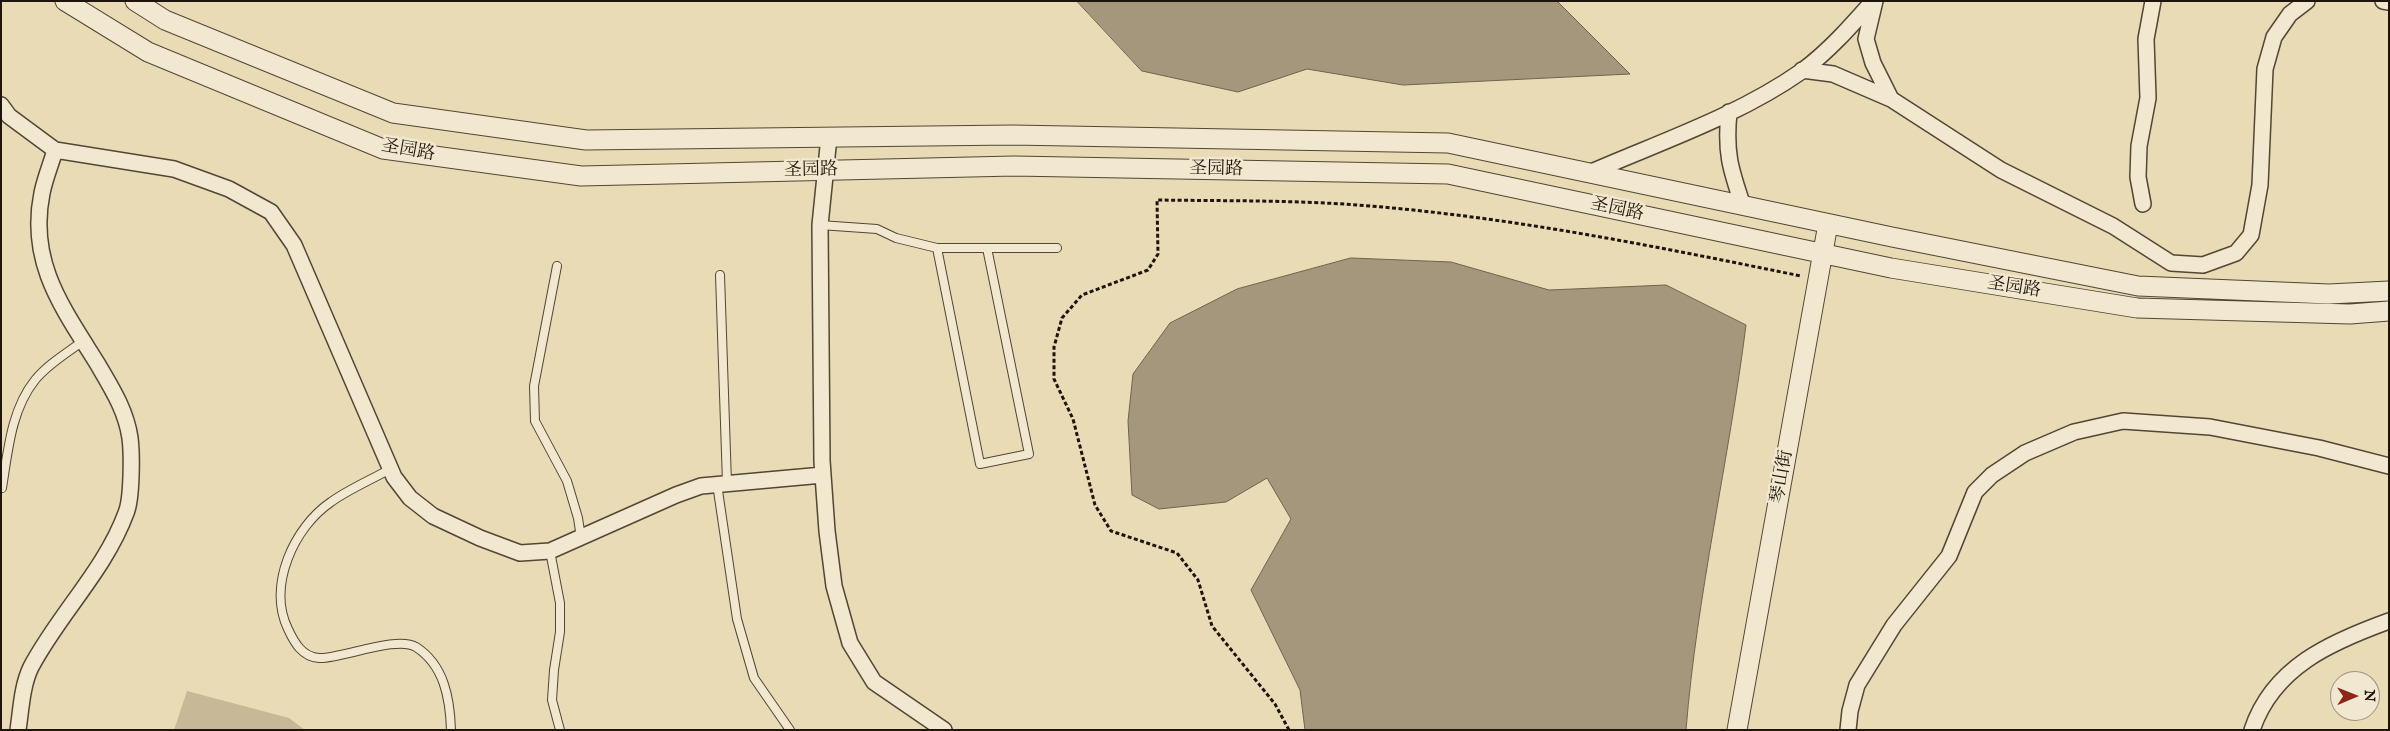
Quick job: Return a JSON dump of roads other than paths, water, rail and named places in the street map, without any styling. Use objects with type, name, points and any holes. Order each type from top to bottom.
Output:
[{"type":"street","name":"圣园路","points":[[65,1],[148,52],[383,149],[581,176],[1014,166],[1448,174],[1891,268],[2137,308],[2350,314],[2389,311]]},
{"type":"street","name":"圣园路","points":[[135,1],[165,20],[393,113],[586,140],[1013,135],[1448,143],[1828,224],[2138,286],[2329,294],[2389,291]]},
{"type":"street","points":[[1589,173],[1729,112],[1802,70],[1832,45],[1874,1]]},
{"type":"street","points":[[1874,1],[1866,39],[1873,63],[1891,99]]},
{"type":"street","points":[[2144,204],[2138,177],[2139,146],[2148,98],[2146,39],[2153,1]]},
{"type":"street","points":[[1802,70],[1833,74],[1891,99],[2002,170],[2114,226],[2171,263],[2203,266],[2236,254],[2251,235],[2260,185],[2265,69],[2274,36],[2290,14],[2307,1]]},
{"type":"street","points":[[2383,1],[2389,2]]},
{"type":"street","points":[[1,105],[9,116],[55,150],[174,169],[229,189],[271,212],[294,245],[390,469],[410,498],[433,516],[480,538],[520,553],[550,551],[676,495],[701,486],[823,475]]},
{"type":"street","points":[[1729,112],[1727,135],[1729,163],[1743,206]]},
{"type":"street","points":[[829,137],[820,225],[823,475],[827,531],[834,586],[850,643],[874,682],[944,730]]},
{"type":"street","points":[[18,730],[30,669],[112,544],[127,511],[131,474],[130,438],[119,400],[58,301],[45,270],[38,240],[42,193],[55,150]]},
{"type":"street","name":"琴山街","points":[[1737,730],[1828,224]]},
{"type":"street","points":[[1848,730],[1850,711],[1857,686],[1894,625],[1949,556],[1975,492],[1992,475],[2024,454],[2074,432],[2123,421],[2210,426],[2319,448],[2389,466]]},
{"type":"street","points":[[2252,730],[2255,720],[2278,683],[2296,666],[2350,635],[2389,621]]},
{"type":"lane","points":[[820,225],[877,229],[896,238],[937,248],[1056,248]]},
{"type":"lane","points":[[937,248],[980,464],[1029,454],[987,248]]},
{"type":"lane","points":[[557,266],[534,386],[535,421],[567,481],[578,518],[581,538]]},
{"type":"lane","points":[[720,275],[722,484],[737,619],[754,678],[790,730]]},
{"type":"lane","points":[[2,488],[11,433],[19,407],[35,380],[83,341]]},
{"type":"lane","points":[[390,469],[330,502],[304,530],[293,546],[284,568],[281,597],[286,625],[297,647],[318,658],[396,644],[414,645],[432,660],[444,680],[451,730]]},
{"type":"lane","points":[[550,551],[560,603],[560,632],[554,670],[552,700],[560,730]]}]
